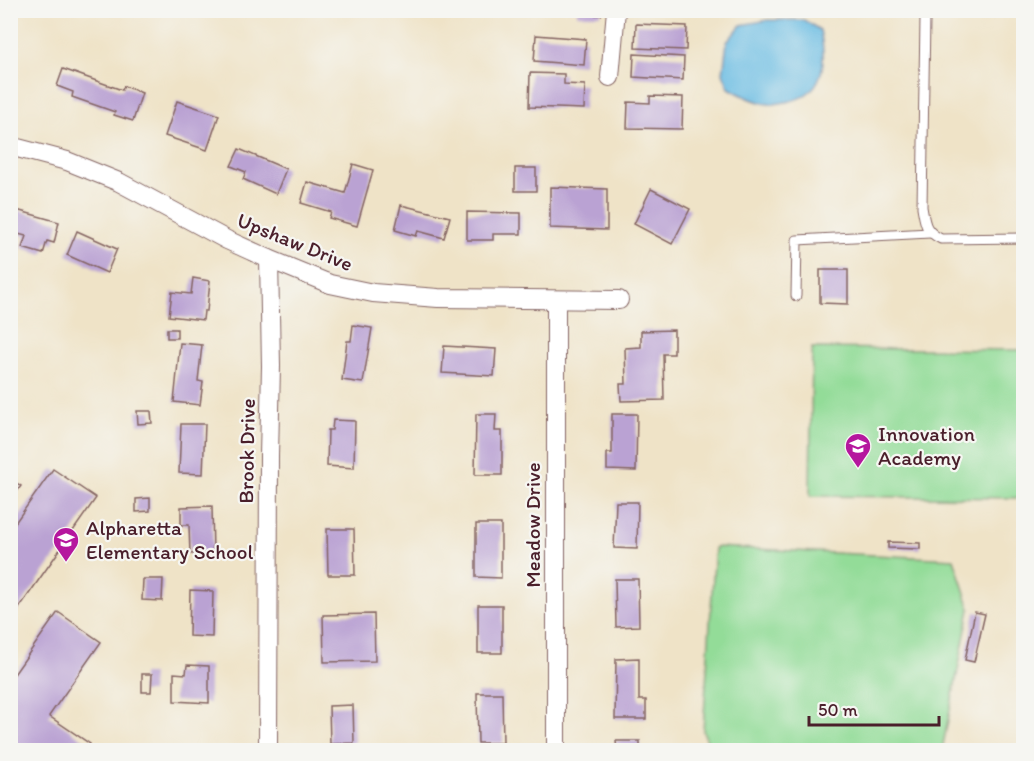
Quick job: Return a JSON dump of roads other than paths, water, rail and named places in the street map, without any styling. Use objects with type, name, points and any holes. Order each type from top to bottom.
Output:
[{"type":"street","points":[[610,77],[616,10]]},
{"type":"street","name":"Upshaw Drive","points":[[10,147],[67,161],[119,182],[227,240],[330,284],[373,293],[438,297],[619,300]]},
{"type":"street","name":"Brook Drive","points":[[268,750],[268,456],[271,366],[269,259]]},
{"type":"street","name":"Meadow Drive","points":[[556,300],[556,750]]},
{"type":"lane","points":[[928,10],[925,19],[922,207],[925,223],[930,233]]},
{"type":"lane","points":[[796,296],[797,240],[930,233],[941,239],[1023,238]]},
{"type":"water","points":[[768,20],[804,20],[820,30],[823,54],[820,75],[816,85],[809,92],[799,98],[772,104],[753,100],[729,88],[723,73],[727,42],[741,25]]},
{"type":"place","name":"Innovation Academy","points":[[858,469]]},
{"type":"place","name":"Alpharetta Elementary School","points":[[66,563]]}]
